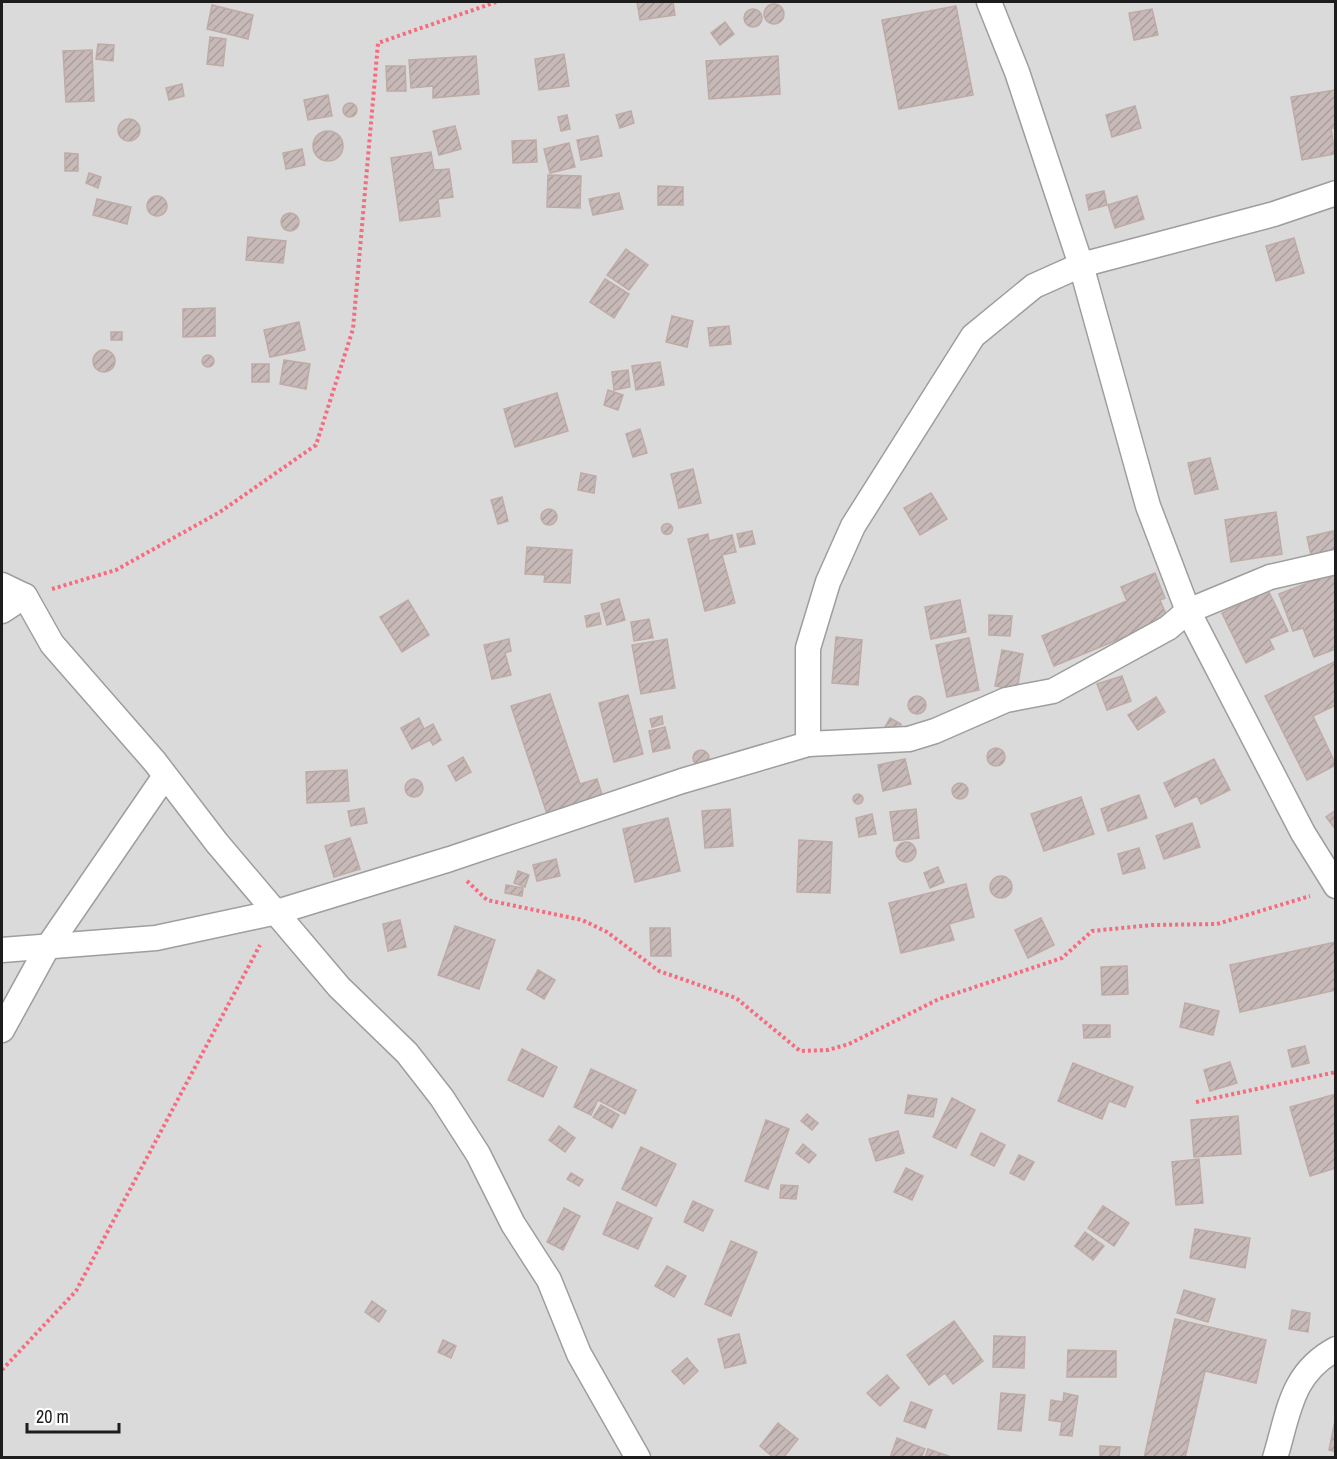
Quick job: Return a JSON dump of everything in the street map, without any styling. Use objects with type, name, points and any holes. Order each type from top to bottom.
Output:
[{"type":"street","points":[[989,2],[1017,72],[1082,266],[1148,506],[1188,610],[1297,822],[1335,886]]},
{"type":"street","points":[[808,744],[808,648],[828,582],[854,526],[973,336],[1034,286],[1082,266],[1274,214],[1335,193]]},
{"type":"street","points":[[2,950],[156,938],[277,912],[450,859],[682,781],[808,744],[909,739],[935,731],[1006,700],[1053,691],[1168,628],[1188,610],[1270,577],[1335,562]]},
{"type":"street","points":[[2,585],[25,596],[52,644],[165,776],[217,843],[339,987],[407,1053],[442,1098],[478,1154],[513,1224],[549,1280],[579,1354],[638,1458]]},
{"type":"street","points":[[2,611],[25,596]]},
{"type":"street","points":[[2,1030],[47,948],[165,776]]},
{"type":"street","points":[[1275,1458],[1293,1398],[1306,1370],[1335,1349]]},
{"type":"path","points":[[25,596],[116,570],[220,512],[316,445],[353,328],[378,43],[496,2]]},
{"type":"path","points":[[450,859],[469,884],[487,900],[582,920],[607,932],[659,971],[736,998],[800,1051],[828,1050],[849,1044],[939,999],[1062,958],[1092,931],[1152,925],[1217,924],[1313,895]]},
{"type":"path","points":[[2,1370],[76,1291],[277,912]]},
{"type":"path","points":[[1196,1102],[1335,1072]]},
{"type":"shaded area","points":[[2,2],[1335,2],[1335,1457],[2,1457]]},
{"type":"building","points":[[637,2],[673,2],[675,15],[640,20]]},
{"type":"building","points":[[774,4],[781,7],[784,14],[781,21],[774,24],[767,21],[764,14],[767,7]]},
{"type":"building","points":[[212,5],[253,15],[248,39],[207,29]]},
{"type":"building","points":[[956,6],[973,95],[899,109],[882,20]]},
{"type":"building","points":[[753,9],[759,12],[762,18],[759,24],[753,27],[747,24],[744,18],[747,12]]},
{"type":"building","points":[[1152,9],[1158,35],[1134,40],[1129,13]]},
{"type":"building","points":[[725,22],[734,34],[720,45],[711,33]]},
{"type":"building","points":[[210,37],[226,39],[223,66],[207,64]]},
{"type":"building","points":[[98,44],[114,45],[113,61],[96,59]]},
{"type":"building","points":[[92,50],[94,101],[66,102],[63,51]]},
{"type":"building","points":[[564,54],[569,86],[539,90],[535,59]]},
{"type":"building","points":[[476,56],[479,94],[433,98],[433,86],[411,88],[409,60]]},
{"type":"building","points":[[778,56],[780,94],[709,99],[706,61]]},
{"type":"building","points":[[386,66],[405,66],[406,91],[387,91]]},
{"type":"building","points":[[182,84],[184,96],[169,100],[166,88]]},
{"type":"building","points":[[1336,90],[1336,128],[1331,128],[1335,154],[1302,160],[1291,97]]},
{"type":"building","points":[[328,95],[332,116],[308,120],[304,100]]},
{"type":"building","points":[[350,103],[355,105],[357,110],[355,115],[350,117],[345,115],[343,110],[345,105]]},
{"type":"building","points":[[1135,106],[1141,128],[1112,137],[1106,115]]},
{"type":"building","points":[[631,111],[634,123],[620,128],[616,115]]},
{"type":"building","points":[[567,115],[570,129],[561,131],[558,117]]},
{"type":"building","points":[[129,119],[137,122],[140,130],[137,138],[129,141],[121,138],[118,130],[121,122]]},
{"type":"building","points":[[455,126],[461,149],[439,155],[433,131]]},
{"type":"building","points":[[328,131],[339,135],[343,146],[339,157],[328,161],[317,157],[313,146],[317,135]]},
{"type":"building","points":[[598,136],[602,156],[581,160],[577,140]]},
{"type":"building","points":[[536,140],[537,162],[513,163],[512,141]]},
{"type":"building","points":[[569,143],[575,167],[550,173],[544,149]]},
{"type":"building","points":[[302,149],[305,165],[286,169],[283,153]]},
{"type":"building","points":[[431,152],[434,170],[449,169],[453,197],[438,199],[440,216],[400,221],[391,158]]},
{"type":"building","points":[[65,153],[78,154],[78,171],[65,171]]},
{"type":"building","points":[[89,173],[101,177],[98,188],[86,183]]},
{"type":"building","points":[[548,175],[581,176],[580,208],[547,207]]},
{"type":"building","points":[[658,186],[683,187],[683,205],[658,205]]},
{"type":"building","points":[[1104,191],[1107,205],[1089,210],[1086,195]]},
{"type":"building","points":[[619,193],[623,209],[593,215],[589,199]]},
{"type":"building","points":[[157,196],[164,199],[167,206],[164,213],[157,216],[150,213],[147,206],[150,199]]},
{"type":"building","points":[[1137,196],[1144,219],[1115,228],[1108,205]]},
{"type":"building","points":[[97,199],[131,207],[127,224],[93,215]]},
{"type":"building","points":[[290,213],[296,216],[299,222],[296,228],[290,231],[284,228],[281,222],[284,216]]},
{"type":"building","points":[[248,237],[286,241],[283,263],[246,260]]},
{"type":"building","points":[[1294,238],[1304,273],[1276,281],[1266,246]]},
{"type":"building","points":[[626,249],[648,265],[629,290],[607,275]]},
{"type":"building","points":[[605,279],[629,294],[614,318],[590,302]]},
{"type":"building","points":[[215,308],[215,336],[183,337],[183,309]]},
{"type":"building","points":[[672,316],[693,321],[687,347],[666,342]]},
{"type":"building","points":[[299,322],[305,350],[270,357],[264,330]]},
{"type":"building","points":[[729,326],[731,344],[710,346],[708,328]]},
{"type":"building","points":[[111,332],[122,332],[122,340],[111,340]]},
{"type":"building","points":[[104,350],[112,353],[115,361],[112,369],[104,372],[96,369],[93,361],[96,353]]},
{"type":"building","points":[[210,355],[214,361],[210,367],[206,367],[202,359]]},
{"type":"building","points":[[284,360],[310,364],[306,389],[280,384]]},
{"type":"building","points":[[660,362],[664,385],[636,390],[632,366]]},
{"type":"building","points":[[252,364],[269,364],[269,382],[252,382]]},
{"type":"building","points":[[628,370],[630,387],[614,390],[612,372]]},
{"type":"building","points":[[608,390],[623,395],[618,410],[604,405]]},
{"type":"building","points":[[557,393],[568,431],[515,447],[504,409]]},
{"type":"building","points":[[640,429],[647,453],[633,457],[626,434]]},
{"type":"building","points":[[1210,458],[1218,489],[1195,494],[1188,463]]},
{"type":"building","points":[[693,469],[701,503],[679,508],[671,474]]},
{"type":"building","points":[[581,473],[596,476],[594,493],[578,490]]},
{"type":"building","points":[[931,493],[947,519],[920,535],[904,508]]},
{"type":"building","points":[[502,497],[508,521],[498,524],[491,500]]},
{"type":"building","points":[[549,509],[555,511],[557,517],[555,523],[549,525],[543,523],[541,517],[543,511]]},
{"type":"building","points":[[1276,512],[1282,554],[1231,562],[1225,520]]},
{"type":"building","points":[[667,523],[673,529],[667,535],[661,529]]},
{"type":"building","points":[[752,531],[755,544],[740,547],[737,534]]},
{"type":"building","points":[[1333,531],[1336,553],[1312,559],[1307,537]]},
{"type":"building","points":[[708,534],[709,541],[732,535],[736,552],[722,555],[735,603],[705,611],[688,539]]},
{"type":"building","points":[[527,547],[572,550],[570,583],[544,582],[545,575],[525,574]]},
{"type":"building","points":[[1336,572],[1336,649],[1314,657],[1303,628],[1293,631],[1279,594]]},
{"type":"building","points":[[1155,573],[1165,598],[1160,600],[1168,619],[1054,666],[1042,636],[1127,601],[1121,587]]},
{"type":"building","points":[[1268,590],[1288,631],[1269,639],[1274,649],[1246,663],[1222,613]]},
{"type":"building","points":[[619,599],[625,620],[607,625],[601,604]]},
{"type":"building","points":[[408,600],[429,635],[402,652],[380,617]]},
{"type":"building","points":[[960,600],[966,632],[931,639],[925,607]]},
{"type":"building","points":[[599,613],[601,624],[587,627],[585,616]]},
{"type":"building","points":[[989,615],[1012,616],[1010,636],[989,635]]},
{"type":"building","points":[[649,619],[653,638],[634,641],[631,622]]},
{"type":"building","points":[[836,637],[862,640],[858,685],[832,683]]},
{"type":"building","points":[[969,638],[979,690],[947,697],[936,645]]},
{"type":"building","points":[[509,639],[511,651],[505,653],[511,675],[492,679],[484,645]]},
{"type":"building","points":[[667,639],[675,688],[641,694],[632,645]]},
{"type":"building","points":[[1002,650],[1023,654],[1017,690],[995,686]]},
{"type":"building","points":[[1336,661],[1336,705],[1313,716],[1336,765],[1307,780],[1265,696]]},
{"type":"building","points":[[1122,676],[1131,701],[1107,710],[1097,684]]},
{"type":"building","points":[[550,694],[580,784],[597,779],[604,801],[549,820],[511,706]]},
{"type":"building","points":[[628,695],[643,754],[614,762],[599,703]]},
{"type":"building","points":[[917,696],[923,699],[926,705],[923,711],[917,714],[911,711],[908,705],[911,699]]},
{"type":"building","points":[[1156,697],[1165,712],[1138,730],[1128,715]]},
{"type":"building","points":[[662,716],[663,724],[652,727],[650,719]]},
{"type":"building","points":[[419,718],[424,729],[433,724],[441,740],[433,745],[430,740],[412,749],[401,728]]},
{"type":"building","points":[[890,718],[901,724],[896,734],[885,727]]},
{"type":"building","points":[[665,727],[670,748],[653,752],[649,731]]},
{"type":"building","points":[[996,748],[1002,751],[1005,757],[1002,763],[996,766],[990,763],[987,757],[990,751]]},
{"type":"building","points":[[701,750],[709,758],[701,766],[693,758]]},
{"type":"building","points":[[463,757],[471,772],[456,781],[448,766]]},
{"type":"building","points":[[905,759],[911,784],[883,791],[878,765]]},
{"type":"building","points":[[1214,759],[1230,790],[1201,804],[1197,796],[1175,807],[1164,783]]},
{"type":"building","points":[[347,770],[349,801],[307,803],[306,772]]},
{"type":"building","points":[[410,779],[418,779],[423,784],[421,795],[410,797],[405,792],[405,784]]},
{"type":"building","points":[[957,783],[963,783],[968,791],[966,797],[957,799],[952,794],[952,788]]},
{"type":"building","points":[[858,794],[863,799],[858,804],[853,799]]},
{"type":"building","points":[[1139,795],[1147,818],[1108,831],[1101,809]]},
{"type":"building","points":[[1081,797],[1094,834],[1044,851],[1031,814]]},
{"type":"building","points":[[364,808],[367,823],[351,826],[348,811]]},
{"type":"building","points":[[730,809],[733,846],[705,848],[702,811]]},
{"type":"building","points":[[916,809],[919,838],[894,841],[890,812]]},
{"type":"building","points":[[1336,810],[1336,830],[1326,817]]},
{"type":"building","points":[[872,814],[876,834],[859,837],[856,818]]},
{"type":"building","points":[[668,818],[680,871],[635,882],[623,829]]},
{"type":"building","points":[[1192,823],[1200,847],[1164,859],[1156,836]]},
{"type":"building","points":[[350,838],[360,869],[334,877],[325,846]]},
{"type":"building","points":[[799,840],[832,842],[830,893],[797,892]]},
{"type":"building","points":[[906,842],[913,845],[916,852],[913,859],[906,862],[899,859],[896,852],[899,845]]},
{"type":"building","points":[[1139,848],[1145,868],[1123,874],[1118,854]]},
{"type":"building","points":[[556,859],[560,876],[537,881],[533,865]]},
{"type":"building","points":[[938,867],[944,882],[930,888],[924,873]]},
{"type":"building","points":[[518,871],[529,875],[525,887],[514,883]]},
{"type":"building","points":[[997,876],[1005,876],[1012,883],[1012,891],[1005,898],[997,898],[990,891],[990,883]]},
{"type":"building","points":[[966,884],[974,917],[949,924],[954,940],[901,953],[889,903]]},
{"type":"building","points":[[506,885],[523,888],[522,896],[505,893]]},
{"type":"building","points":[[1041,918],[1054,945],[1028,958],[1015,930]]},
{"type":"building","points":[[400,920],[406,947],[388,951],[383,924]]},
{"type":"building","points":[[455,926],[495,940],[479,989],[438,975]]},
{"type":"building","points":[[650,928],[670,928],[671,956],[651,956]]},
{"type":"building","points":[[1336,942],[1336,990],[1240,1012],[1230,965]]},
{"type":"building","points":[[1127,966],[1128,994],[1102,995],[1101,967]]},
{"type":"building","points":[[538,970],[555,980],[544,999],[527,989]]},
{"type":"building","points":[[1185,1003],[1219,1011],[1213,1035],[1180,1027]]},
{"type":"building","points":[[1083,1025],[1110,1025],[1110,1037],[1084,1038]]},
{"type":"building","points":[[1305,1046],[1309,1063],[1292,1067],[1288,1050]]},
{"type":"building","points":[[522,1049],[557,1067],[543,1097],[508,1080]]},
{"type":"building","points":[[1230,1062],[1237,1083],[1210,1091],[1204,1070]]},
{"type":"building","points":[[1073,1063],[1133,1087],[1125,1107],[1109,1101],[1102,1119],[1058,1101]]},
{"type":"building","points":[[591,1069],[636,1090],[625,1114],[598,1100],[591,1115],[574,1107]]},
{"type":"building","points":[[1336,1094],[1336,1168],[1310,1176],[1290,1107]]},
{"type":"building","points":[[908,1095],[937,1099],[933,1117],[905,1113]]},
{"type":"building","points":[[952,1098],[975,1110],[956,1148],[933,1137]]},
{"type":"building","points":[[601,1105],[619,1115],[612,1128],[593,1117]]},
{"type":"building","points":[[807,1114],[818,1123],[812,1130],[801,1121]]},
{"type":"building","points":[[1238,1116],[1241,1154],[1194,1157],[1191,1120]]},
{"type":"building","points":[[766,1120],[789,1129],[768,1189],[745,1181]]},
{"type":"building","points":[[559,1126],[575,1138],[565,1152],[549,1140]]},
{"type":"building","points":[[898,1131],[904,1153],[876,1161],[869,1139]]},
{"type":"building","points":[[981,1133],[1005,1145],[994,1166],[971,1155]]},
{"type":"building","points":[[803,1144],[816,1155],[809,1163],[796,1153]]},
{"type":"building","points":[[641,1147],[676,1164],[656,1206],[622,1189]]},
{"type":"building","points":[[1019,1155],[1034,1162],[1024,1180],[1010,1173]]},
{"type":"building","points":[[1199,1159],[1203,1203],[1176,1205],[1172,1162]]},
{"type":"building","points":[[906,1168],[923,1176],[912,1200],[894,1192]]},
{"type":"building","points":[[571,1173],[583,1180],[579,1186],[567,1179]]},
{"type":"building","points":[[781,1185],[798,1186],[796,1199],[780,1198]]},
{"type":"building","points":[[693,1201],[713,1210],[703,1231],[684,1222]]},
{"type":"building","points":[[617,1202],[652,1218],[638,1249],[603,1234]]},
{"type":"building","points":[[1103,1206],[1129,1223],[1114,1246],[1088,1228]]},
{"type":"building","points":[[564,1208],[580,1216],[563,1250],[547,1242]]},
{"type":"building","points":[[1195,1229],[1250,1238],[1245,1268],[1190,1258]]},
{"type":"building","points":[[1085,1232],[1104,1246],[1093,1260],[1075,1246]]},
{"type":"building","points":[[731,1241],[757,1252],[731,1316],[705,1304]]},
{"type":"building","points":[[667,1266],[686,1276],[674,1297],[655,1286]]},
{"type":"building","points":[[1184,1290],[1215,1299],[1208,1322],[1177,1313]]},
{"type":"building","points":[[372,1301],[386,1311],[379,1322],[365,1312]]},
{"type":"building","points":[[1292,1310],[1310,1313],[1308,1332],[1289,1329]]},
{"type":"building","points":[[1175,1319],[1266,1340],[1256,1383],[1205,1371],[1185,1458],[1144,1458]]},
{"type":"building","points":[[954,1321],[983,1361],[953,1384],[945,1373],[929,1385],[907,1355]]},
{"type":"building","points":[[739,1334],[746,1363],[725,1368],[718,1339]]},
{"type":"building","points":[[994,1336],[1025,1337],[1024,1368],[993,1367]]},
{"type":"building","points":[[443,1340],[456,1346],[451,1358],[438,1352]]},
{"type":"building","points":[[1068,1350],[1116,1351],[1116,1377],[1067,1377]]},
{"type":"building","points":[[687,1358],[698,1371],[684,1384],[672,1371]]},
{"type":"building","points":[[887,1375],[899,1388],[880,1406],[867,1393]]},
{"type":"building","points":[[1001,1393],[1025,1395],[1021,1431],[998,1429]]},
{"type":"building","points":[[1064,1393],[1078,1396],[1072,1436],[1060,1435],[1062,1422],[1049,1420],[1051,1400],[1063,1402]]},
{"type":"building","points":[[911,1402],[932,1410],[925,1428],[904,1421]]},
{"type":"building","points":[[1336,1416],[1336,1452],[1329,1450]]},
{"type":"building","points":[[778,1423],[798,1439],[783,1458],[774,1458],[760,1446]]},
{"type":"building","points":[[897,1438],[925,1449],[921,1458],[890,1458]]},
{"type":"building","points":[[1100,1446],[1120,1447],[1119,1458],[1100,1458]]},
{"type":"building","points":[[928,1449],[954,1458],[925,1458]]}]
